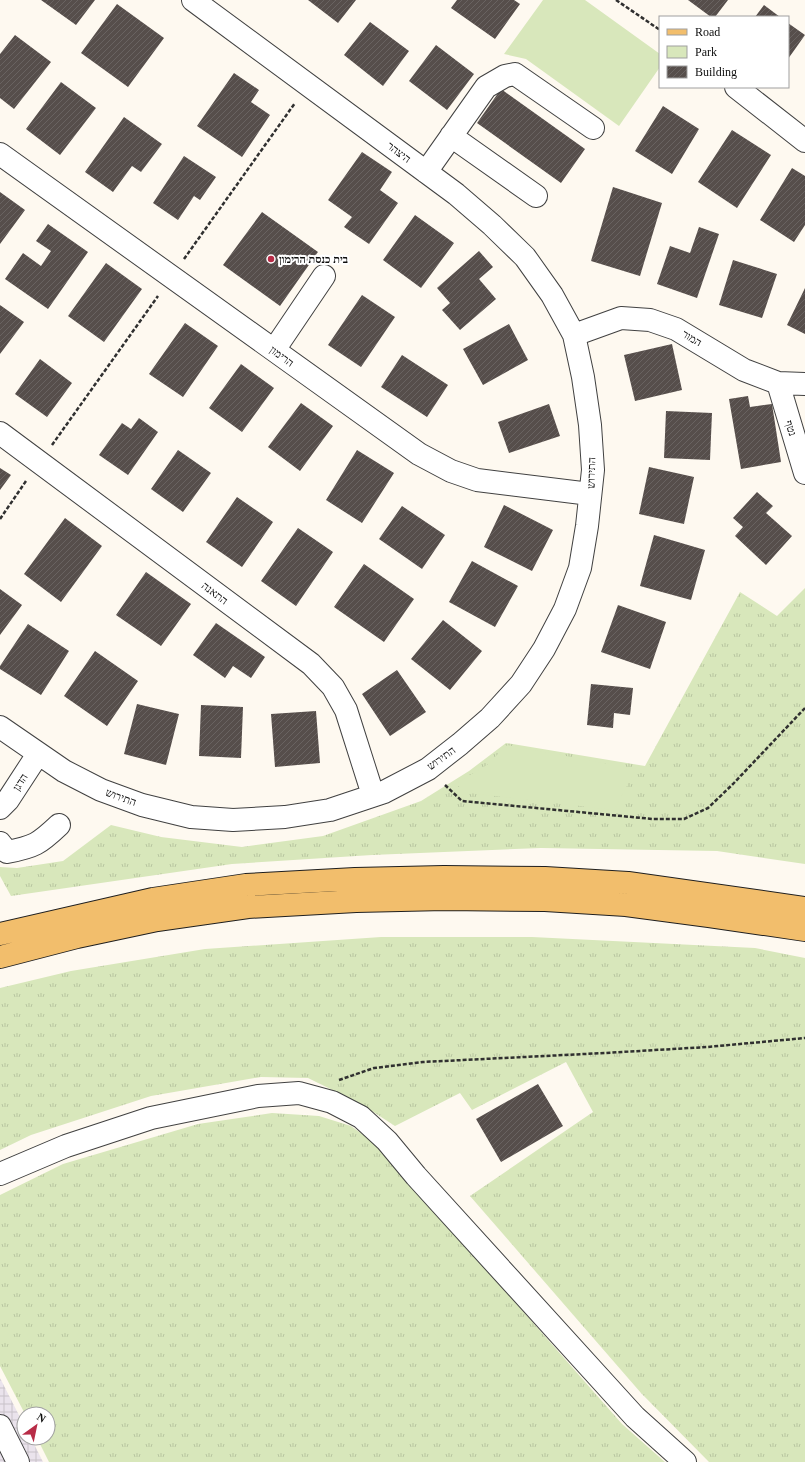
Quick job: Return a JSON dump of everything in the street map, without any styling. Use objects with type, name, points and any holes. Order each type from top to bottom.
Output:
[{"type":"main road","points":[[0,934],[153,899],[246,886],[355,879],[444,877],[545,878],[613,882],[712,894],[805,908]]},
{"type":"main road","points":[[0,957],[157,920],[248,907],[356,901],[445,899],[544,900],[619,904],[805,930]]},
{"type":"street","name":"היצהר","points":[[193,0],[456,194],[492,225],[525,257],[552,295],[574,335]]},
{"type":"street","points":[[426,172],[486,87],[505,76],[515,74],[593,128]]},
{"type":"street","points":[[737,88],[805,141]]},
{"type":"street","points":[[451,136],[536,196]]},
{"type":"street","name":"הרימון","points":[[0,154],[419,454],[451,471],[477,480],[590,494]]},
{"type":"street","points":[[274,350],[324,276]]},
{"type":"street","name":"המור","points":[[574,335],[621,318],[650,320],[676,329],[744,370],[778,383],[805,384]]},
{"type":"street","name":"התירוש","points":[[0,727],[64,771],[101,790],[142,805],[191,817],[233,820],[285,817],[330,810],[384,792],[428,769],[490,718],[521,684],[544,649],[565,609],[580,568],[593,470],[590,425],[583,377],[574,335]]},
{"type":"street","name":"נטף","points":[[778,383],[805,473]]},
{"type":"street","name":"התאנה","points":[[0,433],[311,664],[333,686],[346,710],[373,795]]},
{"type":"street","name":"הדגן","points":[[0,808],[8,800],[38,754]]},
{"type":"street","points":[[0,844],[7,852],[27,848],[42,841],[59,826]]},
{"type":"street","points":[[0,1174],[66,1146],[152,1118],[214,1104],[258,1096],[299,1093],[332,1102],[360,1117],[387,1141],[416,1176],[635,1417],[685,1462]]},
{"type":"street","points":[[0,1426],[18,1462]]},
{"type":"path","points":[[616,0],[659,29]]},
{"type":"path","points":[[0,519],[40,463]]},
{"type":"path","points":[[428,769],[462,801],[653,819],[684,819],[708,808],[733,784],[805,708]]},
{"type":"path","points":[[337,1080],[374,1068],[423,1062],[612,1053],[805,1038]]},
{"type":"shaded area","points":[[0,1378],[16,1409],[16,1446],[35,1446],[43,1462],[0,1462]]},
{"type":"green space","points":[[543,0],[585,0],[659,53],[659,68],[619,126],[526,59],[504,54]]},
{"type":"green space","points":[[805,588],[805,864],[717,851],[541,848],[372,855],[232,864],[11,896],[0,876],[0,867],[17,868],[63,861],[111,825],[161,837],[242,847],[323,836],[421,801],[469,771],[506,743],[645,766],[740,592],[777,616]]},
{"type":"green space","points":[[507,745],[636,769],[614,810],[469,793],[455,784],[487,765]]},
{"type":"green space","points":[[381,937],[532,937],[755,948],[805,958],[805,1462],[709,1462],[641,1393],[470,1196],[593,1112],[566,1062],[472,1110],[460,1093],[395,1126],[361,1104],[308,1078],[261,1077],[151,1096],[31,1135],[0,1150],[0,988],[71,971],[205,949]]},
{"type":"green space","points":[[272,1113],[319,1116],[351,1126],[376,1144],[622,1424],[665,1462],[49,1462],[41,1446],[56,1446],[56,1406],[21,1406],[0,1366],[0,1195],[63,1164],[198,1124]]},
{"type":"building","points":[[41,0],[95,0],[76,25]]},
{"type":"building","points":[[308,0],[356,0],[338,23]]},
{"type":"building","points":[[457,0],[514,0],[520,4],[495,39],[451,8]]},
{"type":"building","points":[[688,0],[728,0],[716,16],[710,16]]},
{"type":"building","points":[[117,4],[164,38],[128,87],[81,53]]},
{"type":"building","points":[[764,5],[779,16],[756,16]]},
{"type":"building","points":[[370,22],[409,51],[383,86],[344,55]]},
{"type":"building","points":[[789,24],[805,35],[789,58]]},
{"type":"building","points":[[15,35],[51,62],[14,109],[0,98],[0,54]]},
{"type":"building","points":[[436,45],[474,74],[447,110],[409,81]]},
{"type":"building","points":[[234,73],[259,90],[251,102],[270,115],[242,157],[197,126]]},
{"type":"building","points":[[61,82],[96,108],[60,155],[26,129]]},
{"type":"building","points":[[501,89],[585,149],[561,183],[477,123]]},
{"type":"building","points":[[663,106],[699,129],[672,174],[635,151]]},
{"type":"building","points":[[124,117],[162,144],[141,172],[132,166],[113,192],[85,172]]},
{"type":"building","points":[[732,130],[771,155],[737,208],[698,182]]},
{"type":"building","points":[[362,152],[392,172],[380,190],[398,203],[369,244],[344,227],[352,217],[328,200]]},
{"type":"building","points":[[184,156],[216,177],[200,200],[194,196],[178,220],[153,203]]},
{"type":"building","points":[[792,168],[805,176],[805,225],[794,242],[760,220]]},
{"type":"building","points":[[613,187],[662,203],[640,276],[591,261]]},
{"type":"building","points":[[0,192],[25,210],[0,244]]},
{"type":"building","name":"בית כנסת הרימון","points":[[262,212],[318,252],[280,306],[223,265]]},
{"type":"building","points":[[415,215],[454,243],[421,288],[383,260]]},
{"type":"building","points":[[48,224],[88,252],[48,309],[5,279],[23,253],[41,266],[51,251],[36,241]]},
{"type":"building","points":[[699,227],[719,234],[697,298],[657,284],[670,246],[690,253]]},
{"type":"building","points":[[479,251],[493,267],[479,279],[496,299],[460,330],[442,310],[450,303],[437,288]]},
{"type":"building","points":[[733,260],[777,274],[762,318],[719,305]]},
{"type":"building","points":[[106,263],[142,289],[104,342],[68,316]]},
{"type":"building","points":[[805,288],[805,334],[787,325]]},
{"type":"building","points":[[362,295],[395,317],[361,367],[328,345]]},
{"type":"building","points":[[0,305],[24,322],[0,354]]},
{"type":"building","points":[[185,323],[218,346],[183,397],[149,374]]},
{"type":"building","points":[[509,324],[528,360],[483,385],[463,349]]},
{"type":"building","points":[[672,344],[682,390],[635,401],[624,355]]},
{"type":"building","points":[[402,355],[448,385],[427,417],[381,387]]},
{"type":"building","points":[[40,359],[72,383],[47,417],[15,394]]},
{"type":"building","points":[[241,364],[274,388],[242,432],[209,408]]},
{"type":"building","points":[[748,396],[750,407],[772,404],[781,462],[741,469],[729,399]]},
{"type":"building","points":[[301,403],[333,426],[300,471],[268,447]]},
{"type":"building","points":[[549,404],[560,436],[509,453],[498,422]]},
{"type":"building","points":[[666,411],[712,413],[710,460],[664,458]]},
{"type":"building","points":[[139,418],[158,432],[128,475],[99,455],[122,423],[131,429]]},
{"type":"building","points":[[178,450],[211,473],[183,512],[151,489]]},
{"type":"building","points":[[357,450],[394,473],[362,523],[326,500]]},
{"type":"building","points":[[649,467],[694,477],[684,524],[639,514]]},
{"type":"building","points":[[0,468],[11,475],[0,490]]},
{"type":"building","points":[[757,492],[773,506],[766,513],[792,536],[766,565],[735,536],[743,527],[733,518]]},
{"type":"building","points":[[237,497],[273,522],[242,567],[206,542]]},
{"type":"building","points":[[504,505],[553,530],[532,571],[484,547]]},
{"type":"building","points":[[402,506],[445,535],[422,569],[379,539]]},
{"type":"building","points":[[65,518],[102,546],[61,602],[24,574]]},
{"type":"building","points":[[298,528],[333,552],[296,606],[261,581]]},
{"type":"building","points":[[654,535],[705,550],[691,600],[640,586]]},
{"type":"building","points":[[472,561],[518,586],[495,627],[449,602]]},
{"type":"building","points":[[364,564],[414,599],[384,642],[334,607]]},
{"type":"building","points":[[146,572],[191,604],[161,646],[116,615]]},
{"type":"building","points":[[0,589],[22,605],[0,635]]},
{"type":"building","points":[[618,605],[666,622],[650,669],[601,652]]},
{"type":"building","points":[[443,620],[482,651],[450,690],[411,659]]},
{"type":"building","points":[[216,623],[265,657],[251,678],[233,666],[225,678],[193,655]]},
{"type":"building","points":[[28,624],[69,651],[41,695],[0,669],[0,666]]},
{"type":"building","points":[[95,651],[138,681],[107,726],[64,696]]},
{"type":"building","points":[[397,670],[426,712],[390,736],[362,694]]},
{"type":"building","points":[[591,684],[633,688],[630,715],[614,713],[613,728],[587,725]]},
{"type":"building","points":[[137,704],[179,714],[166,765],[124,754]]},
{"type":"building","points":[[201,705],[243,707],[241,758],[199,756]]},
{"type":"building","points":[[316,711],[320,763],[275,767],[271,714]]},
{"type":"building","points":[[538,1084],[563,1126],[501,1162],[476,1119]]},
{"type":"place","name":"בית כנסת הרימון","points":[[271,259]]}]
